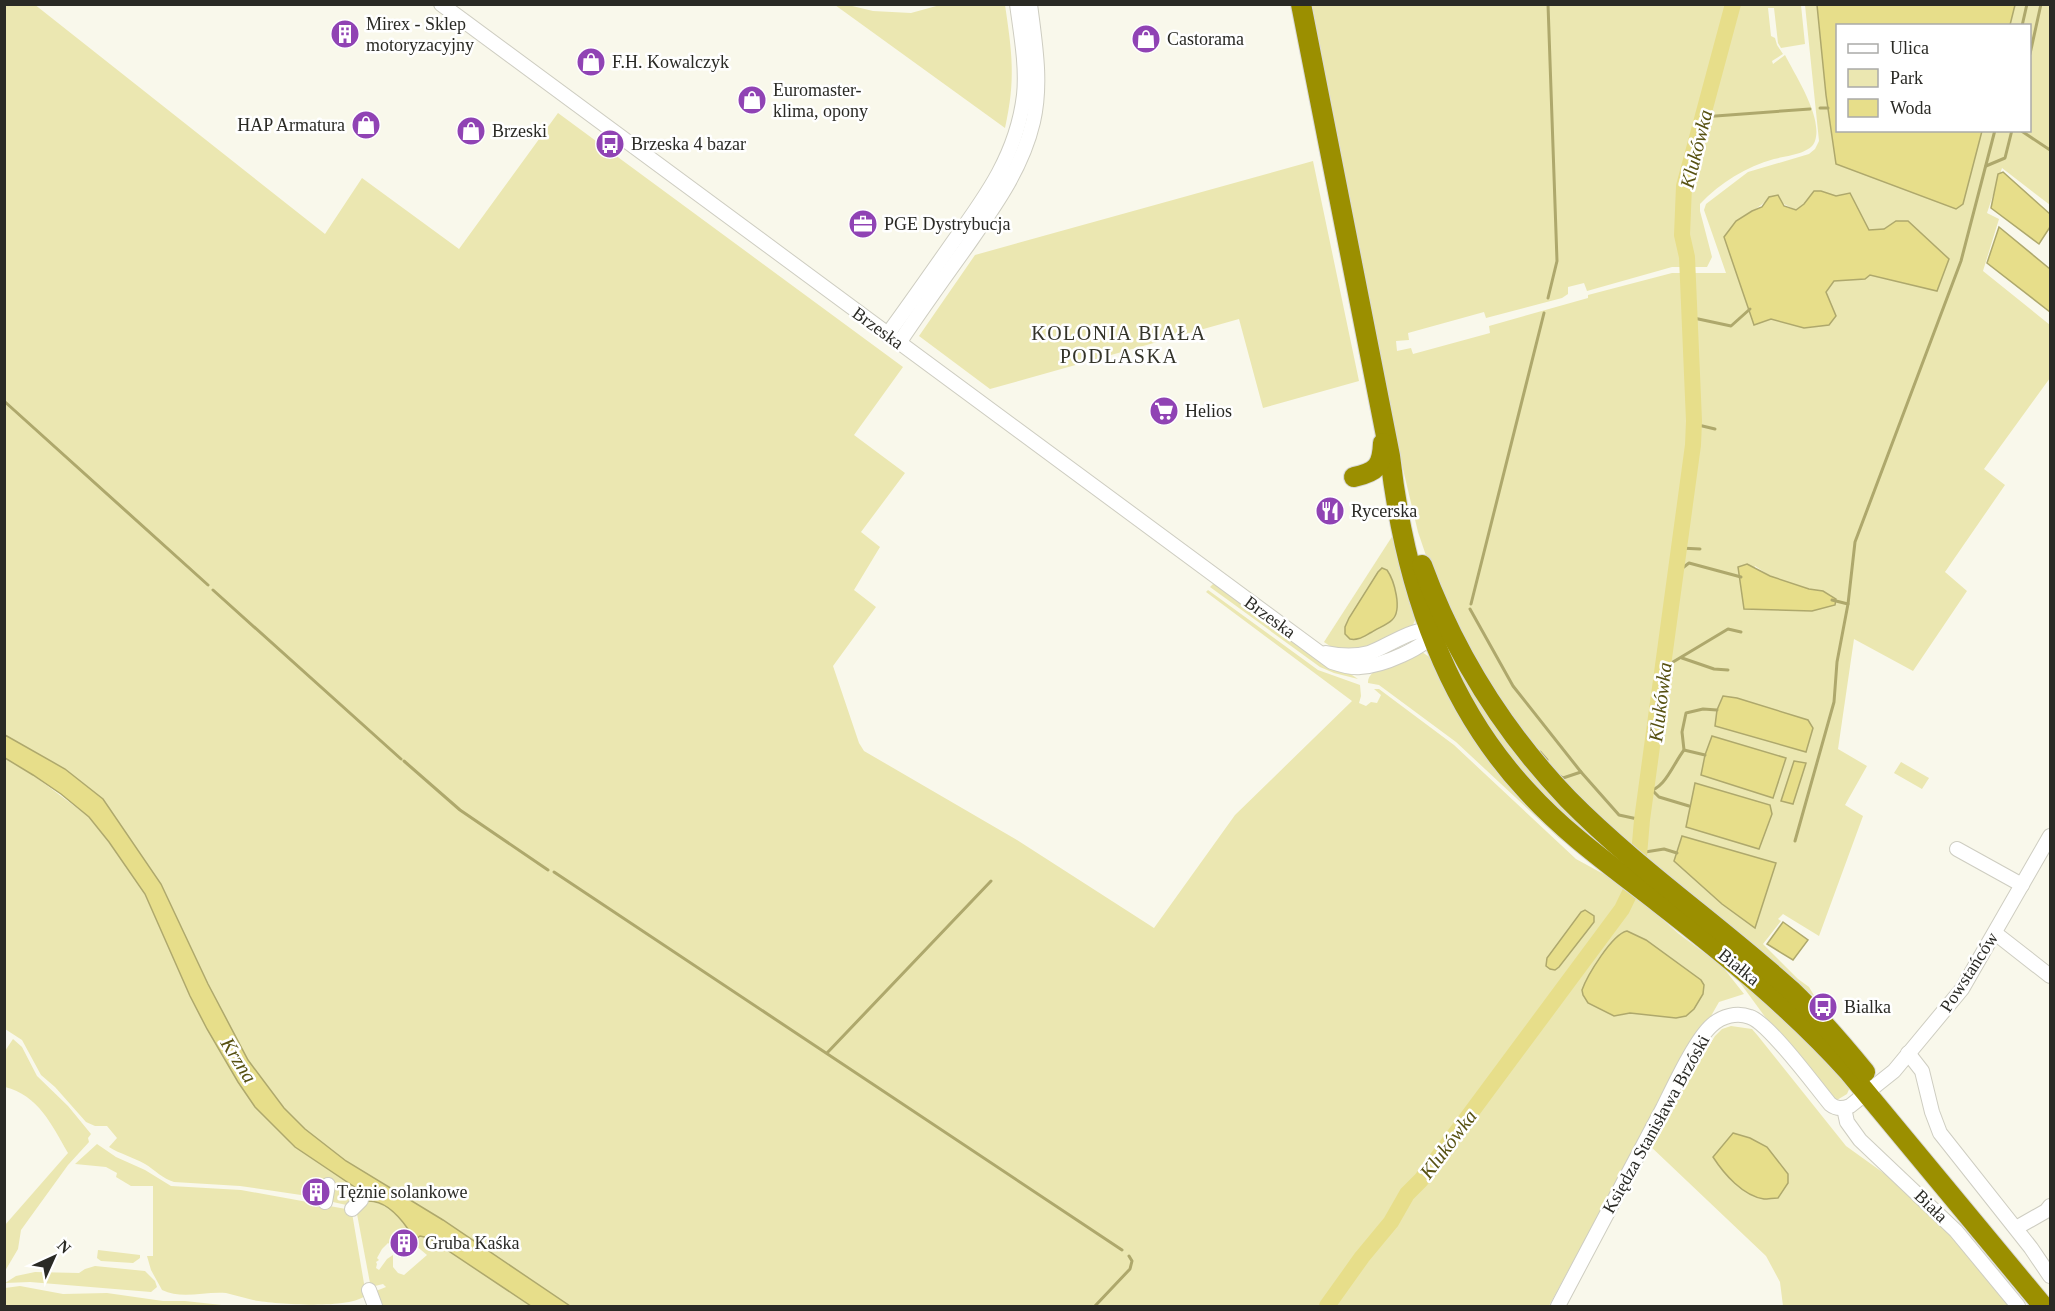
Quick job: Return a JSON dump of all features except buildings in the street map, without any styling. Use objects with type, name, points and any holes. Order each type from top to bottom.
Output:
[{"type":"highway","points":[[1300,4],[1390,456],[1394,490],[1410,562],[1435,628]]},
{"type":"highway","points":[[1354,477],[1371,472],[1381,461],[1384,426]]},
{"type":"highway","name":"Białka","points":[[1435,628],[1454,640],[1486,694],[1526,750],[1568,799],[1622,849],[1661,894]]},
{"type":"highway","name":"Białka","points":[[1435,628],[1463,704],[1498,757],[1543,808],[1614,868],[1661,894],[1791,991],[1827,1026],[1871,1089],[2043,1306]]},
{"type":"highway","name":"Białka","points":[[1871,1089],[2050,1303]]},
{"type":"street","name":"Brzeska","points":[[441,4],[1317,651],[1347,656],[1361,655],[1435,628]]},
{"type":"street","points":[[899,343],[1008,185],[1024,93],[1017,4]]},
{"type":"street","points":[[887,334],[998,177],[1013,160],[1033,121],[1038,64],[1030,4]]},
{"type":"street","name":"Powstańców","points":[[1871,1089],[1890,1066],[1908,1053],[1962,989],[2050,836]]},
{"type":"street","points":[[1957,849],[2022,885]]},
{"type":"street","points":[[1995,933],[2050,976]]},
{"type":"street","name":"Księdza Stanisława Brzóski","points":[[1558,1306],[1685,1066],[1706,1030],[1717,1021],[1727,1016],[1739,1015],[1758,1021],[1774,1036],[1830,1104],[1835,1108],[1844,1108]]},
{"type":"street","points":[[1908,1053],[1922,1071],[1932,1112],[1940,1133],[2016,1228],[2050,1276]]},
{"type":"street","points":[[1844,1108],[1871,1089]]},
{"type":"street","name":"Biała","points":[[1844,1108],[1847,1122],[1860,1140],[1956,1231],[2018,1306]]},
{"type":"street","points":[[325,1202],[328,1185]]},
{"type":"street","points":[[2016,1228],[2046,1211],[2050,1206]]},
{"type":"street","points":[[369,1290],[375,1306]]},
{"type":"green space","points":[[34,4],[325,234],[362,178],[459,249],[558,113],[903,367],[854,435],[905,473],[861,532],[880,547],[854,590],[876,607],[833,666],[859,743],[864,751],[1017,840],[1154,928],[1235,815],[1352,701],[1206,592],[1208,590],[1318,670],[1360,685],[1359,703],[1366,706],[1371,702],[1377,703],[1381,695],[1374,689],[1379,689],[1454,745],[1576,859],[1609,877],[1722,966],[1744,994],[1719,1002],[1615,1184],[1549,1306],[570,1306],[443,1220],[345,1161],[305,1129],[284,1108],[248,1060],[208,984],[161,884],[103,799],[65,769],[5,735],[4,5]]},
{"type":"green space","points":[[835,5],[848,5],[873,11],[911,13],[940,5],[1005,5],[1010,37],[1012,80],[1005,128]]},
{"type":"green space","points":[[1311,5],[1801,5],[1805,44],[1781,48],[1778,43],[1774,8],[1768,8],[1771,36],[1775,38],[1783,54],[1772,61],[1773,64],[1785,55],[1812,109],[1816,131],[1815,141],[1803,152],[1764,162],[1744,171],[1725,182],[1700,204],[1712,257],[1707,267],[1672,267],[1587,291],[1584,283],[1568,287],[1568,294],[1562,298],[1486,318],[1484,312],[1408,333],[1409,340],[1396,341],[1397,351],[1411,348],[1413,354],[1490,333],[1489,326],[1588,298],[1588,295],[1672,273],[1726,273],[1704,210],[1706,204],[1748,172],[1809,154],[1819,141],[1805,5],[1817,5],[1836,164],[1975,155],[1982,132],[2031,132],[2031,24],[2010,24],[2015,5],[2050,5],[2050,205],[2002,168],[1987,213],[1999,219],[1983,271],[2050,325],[2050,378],[1984,469],[2005,485],[1945,572],[1967,591],[1913,671],[1854,639],[1838,749],[1867,766],[1845,805],[1863,816],[1819,936],[1783,914],[1778,919],[1781,921],[1763,944],[1809,987],[1815,997],[1780,972],[1588,812],[1506,716],[1437,588],[1418,532],[1402,465]],"holes":[[[1821,191],[1835,196],[1850,194],[1869,230],[1884,229],[1896,221],[1948,259],[1937,291],[1870,275],[1865,279],[1834,281],[1826,292],[1833,312],[1829,325],[1804,328],[1771,319],[1754,324],[1740,279],[1736,221],[1769,197],[1796,210]],[[1755,566],[1770,576],[1816,590],[1812,611],[1745,609]]]},
{"type":"green space","points":[[1313,161],[1359,381],[1263,408],[1239,319],[990,389],[919,336],[975,255]]},
{"type":"green space","points":[[1395,532],[1416,618],[1412,627],[1369,649],[1339,652],[1324,642]]},
{"type":"green space","points":[[1213,584],[1358,679],[1320,667],[1210,587]]},
{"type":"green space","points":[[1442,641],[1624,861],[1618,867],[1504,759]]},
{"type":"green space","points":[[1416,652],[1422,652],[1431,658],[1450,698],[1585,856],[1559,838],[1456,742],[1379,685],[1368,683],[1369,677],[1379,668]]},
{"type":"green space","points":[[5,758],[33,775],[89,817],[127,866],[145,894],[207,1029],[255,1107],[295,1147],[359,1190],[363,1196],[375,1200],[393,1212],[406,1226],[408,1230],[405,1237],[399,1236],[391,1245],[388,1243],[382,1249],[377,1258],[379,1260],[376,1262],[376,1268],[379,1270],[393,1255],[393,1267],[398,1273],[404,1275],[427,1255],[408,1239],[422,1236],[459,1256],[531,1306],[377,1306],[376,1291],[386,1287],[383,1284],[375,1286],[370,1283],[357,1214],[351,1206],[301,1195],[240,1186],[174,1182],[149,1166],[109,1147],[117,1138],[107,1126],[95,1126],[86,1122],[55,1087],[41,1075],[22,1040],[5,1029]]},
{"type":"green space","points":[[1901,762],[1929,778],[1922,789],[1894,773]]},
{"type":"green space","points":[[1730,969],[1749,980],[1851,1085],[1847,1094],[1837,1100],[1832,1099],[1771,1025]]},
{"type":"green space","points":[[1731,1026],[1752,1029],[1846,1146],[1903,1187],[1961,1244],[2013,1306],[1783,1306],[1780,1282],[1766,1256],[1648,1144],[1715,1036],[1722,1029]]},
{"type":"green space","points":[[13,1039],[22,1047],[37,1076],[68,1106],[91,1134],[88,1138],[89,1142],[68,1165],[21,1230],[18,1249],[5,1271],[5,1225],[68,1153],[43,1112],[27,1097],[5,1087],[5,1051]]},
{"type":"green space","points":[[97,1144],[116,1157],[145,1170],[171,1186],[241,1190],[346,1209],[352,1213],[366,1295],[358,1300],[345,1303],[312,1305],[263,1302],[226,1293],[186,1295],[162,1290],[151,1270],[147,1256],[153,1256],[153,1186],[131,1186],[116,1177],[117,1173],[106,1167],[75,1164]]},
{"type":"green space","points":[[98,1250],[140,1255],[140,1258],[133,1263],[101,1261],[97,1258]]},
{"type":"green space","points":[[95,1266],[145,1271],[155,1281],[157,1287],[151,1292],[30,1282],[5,1283],[16,1276],[35,1272],[79,1273]]},
{"type":"green space","points":[[20,1286],[63,1294],[107,1293],[163,1301],[231,1306],[5,1306],[5,1288]]},
{"type":"water","points":[[1817,5],[2015,5],[2010,24],[1836,24],[1836,132],[1982,132],[1963,204],[1956,209],[1836,164]]},
{"type":"water","points":[[2003,172],[2050,214],[2050,227],[2039,244],[1991,208],[1998,174]]},
{"type":"water","points":[[1814,191],[1836,196],[1850,193],[1869,230],[1884,229],[1896,221],[1908,221],[1949,259],[1937,291],[1870,275],[1865,279],[1834,281],[1826,292],[1836,316],[1829,325],[1804,328],[1771,319],[1754,325],[1724,237],[1736,221],[1762,207],[1769,197],[1778,195],[1784,206],[1796,210]]},
{"type":"water","points":[[1999,227],[2050,269],[2050,312],[1987,263]]},
{"type":"water","points":[[1747,564],[1770,576],[1809,589],[1823,591],[1836,599],[1835,605],[1812,611],[1744,609],[1738,567]]},
{"type":"water","points":[[1382,568],[1387,570],[1395,588],[1397,609],[1395,615],[1388,623],[1364,636],[1350,639],[1345,634],[1349,618]]},
{"type":"water","points":[[1723,696],[1737,698],[1808,720],[1813,728],[1806,752],[1715,726],[1717,710]]},
{"type":"water","name":"Krzna","points":[[5,735],[65,769],[103,799],[161,884],[208,984],[248,1060],[284,1108],[305,1129],[346,1161],[443,1220],[570,1306],[531,1306],[429,1238],[405,1237],[408,1229],[390,1210],[379,1203],[367,1201],[359,1190],[295,1147],[255,1107],[207,1029],[145,894],[89,817],[61,794],[5,758]]},
{"type":"water","points":[[1712,736],[1786,758],[1773,798],[1701,775]]},
{"type":"water","points":[[1794,761],[1806,763],[1793,804],[1781,801]]},
{"type":"water","points":[[1695,783],[1770,805],[1772,814],[1759,849],[1686,827]]},
{"type":"water","points":[[1682,836],[1776,863],[1755,928],[1722,904],[1674,861]]},
{"type":"water","points":[[1585,910],[1594,916],[1594,922],[1559,967],[1555,970],[1550,969],[1546,966],[1547,958],[1581,912]]},
{"type":"water","points":[[1783,922],[1808,940],[1793,960],[1767,944]]},
{"type":"water","points":[[1627,931],[1646,940],[1701,980],[1704,985],[1703,994],[1694,1009],[1686,1016],[1676,1018],[1630,1013],[1614,1016],[1588,1003],[1582,990],[1589,975],[1607,947]]},
{"type":"water","points":[[1733,1133],[1750,1138],[1767,1147],[1788,1174],[1788,1183],[1778,1198],[1764,1199],[1749,1194],[1728,1177],[1717,1164],[1713,1157]]},
{"type":"waterway","points":[[1548,4],[1557,261],[1548,298]]},
{"type":"waterway","name":"Klukówka","points":[[1327,1306],[1362,1257],[1391,1222],[1407,1194],[1421,1180],[1622,909],[1637,878],[1642,820],[1693,445],[1687,257],[1682,235],[1684,186],[1733,4]]},
{"type":"waterway","points":[[2022,24],[2027,4]]},
{"type":"waterway","points":[[2031,49],[2041,4]]},
{"type":"waterway","points":[[1820,108],[1828,108]]},
{"type":"waterway","points":[[1702,117],[1810,109]]},
{"type":"waterway","points":[[1795,841],[1834,702],[1837,662],[1848,604],[1855,542],[1961,261],[1994,132]]},
{"type":"waterway","points":[[1986,166],[2005,158],[2012,132]]},
{"type":"waterway","points":[[2023,132],[2050,150]]},
{"type":"waterway","points":[[1689,317],[1731,326],[1750,309]]},
{"type":"waterway","points":[[1471,604],[1544,313]]},
{"type":"waterway","points":[[4,401],[208,585]]},
{"type":"waterway","points":[[1694,424],[1715,429]]},
{"type":"waterway","points":[[1680,548],[1700,549]]},
{"type":"waterway","points":[[1676,573],[1689,563],[1741,577]]},
{"type":"waterway","points":[[213,590],[401,759]]},
{"type":"waterway","points":[[1832,600],[1848,604]]},
{"type":"waterway","points":[[1470,609],[1513,686],[1581,772],[1619,815],[1642,820]]},
{"type":"waterway","points":[[1663,668],[1728,629],[1741,632]]},
{"type":"waterway","points":[[1682,658],[1714,669],[1728,670]]},
{"type":"waterway","points":[[1646,792],[1653,790],[1663,782],[1684,750],[1682,732],[1686,713],[1703,709],[1717,710]]},
{"type":"waterway","points":[[1684,750],[1705,755]]},
{"type":"waterway","points":[[1540,752],[1547,760]]},
{"type":"waterway","points":[[404,761],[460,810],[548,870]]},
{"type":"waterway","points":[[1558,775],[1563,778],[1581,772]]},
{"type":"waterway","points":[[1653,791],[1659,797],[1689,806]]},
{"type":"waterway","points":[[1639,853],[1664,849],[1677,853]]},
{"type":"waterway","points":[[554,872],[1122,1250]]},
{"type":"waterway","points":[[827,1053],[991,881]]},
{"type":"waterway","points":[[1095,1306],[1130,1269],[1132,1261],[1129,1256]]},
{"type":"place","name":"Mirex - Sklep motoryzacyjny","points":[[345,34]]},
{"type":"place","name":"Castorama","points":[[1146,39]]},
{"type":"place","name":"F.H. Kowalczyk","points":[[591,62]]},
{"type":"place","name":"Euromaster- klima, opony","points":[[752,100]]},
{"type":"place","name":"HAP Armatura","points":[[366,125]]},
{"type":"place","name":"Brzeski","points":[[471,131]]},
{"type":"place","name":"Brzeska 4 bazar","points":[[610,144]]},
{"type":"place","name":"PGE Dystrybucja","points":[[863,224]]},
{"type":"place","name":"Helios","points":[[1164,411]]},
{"type":"place","name":"Rycerska","points":[[1330,511]]},
{"type":"place","name":"Bialka","points":[[1823,1007]]},
{"type":"place","name":"Tężnie solankowe","points":[[316,1192]]},
{"type":"place","name":"Gruba Kaśka","points":[[404,1243]]},
{"type":"district","name":"KOLONIA BIAŁA PODLASKA","points":[[1119,344]]}]
